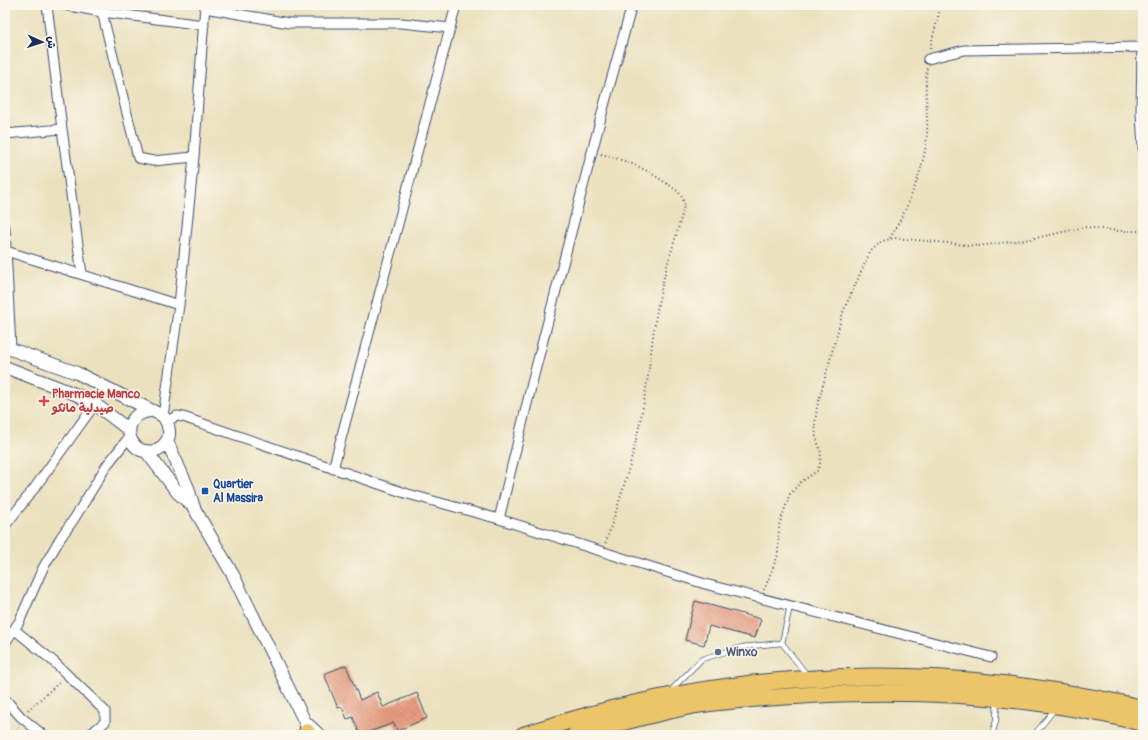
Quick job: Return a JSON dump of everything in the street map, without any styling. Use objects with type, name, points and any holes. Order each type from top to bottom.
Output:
[{"type":"highway","points":[[523,735],[590,714],[662,698],[732,687],[810,679],[902,678],[1002,684],[1068,693],[1143,708]]},
{"type":"highway","points":[[575,735],[652,714],[698,705],[739,700],[856,692],[938,692],[997,696],[1058,704],[1143,723]]},
{"type":"street","points":[[47,5],[82,274]]},
{"type":"street","points":[[64,5],[102,12],[204,25]]},
{"type":"street","points":[[334,469],[456,5]]},
{"type":"street","points":[[499,519],[534,374],[632,5]]},
{"type":"street","points":[[309,732],[233,575],[194,508],[188,488],[167,441],[169,428],[165,419],[179,305],[194,158],[205,6],[289,23],[401,23],[450,28]]},
{"type":"street","points":[[102,12],[138,158],[153,161],[194,158]]},
{"type":"street","points":[[928,59],[964,50],[1142,47],[1143,148]]},
{"type":"street","points":[[5,134],[62,129]]},
{"type":"street","points":[[5,228],[8,348],[77,373],[127,397],[165,419],[177,416],[183,417],[408,494],[499,519],[705,584],[991,657]]},
{"type":"street","points":[[6,251],[179,305]]},
{"type":"street","points":[[5,367],[75,394],[95,404],[129,433],[136,446],[146,451],[178,493],[194,508]]},
{"type":"street","points":[[5,526],[36,486],[95,404]]},
{"type":"street","points":[[5,643],[15,630],[43,568],[107,464],[129,433],[134,418],[144,411],[150,411]]},
{"type":"street","points":[[146,451],[157,450],[167,441]]},
{"type":"street","points":[[15,630],[67,675],[105,712],[105,722],[89,735]]},
{"type":"street","points":[[5,699],[21,717],[43,735]]},
{"type":"lane","points":[[782,643],[790,606]]},
{"type":"lane","points":[[782,643],[810,679]]},
{"type":"lane","points":[[662,698],[702,659],[742,647],[782,643]]},
{"type":"lane","points":[[992,735],[996,721],[997,696]]},
{"type":"lane","points":[[1034,735],[1058,704]]},
{"type":"path","points":[[761,599],[768,576],[776,562],[779,524],[790,494],[801,482],[816,471],[820,464],[821,453],[816,437],[815,424],[817,408],[844,312],[870,252],[876,245],[890,238],[903,217],[925,154],[927,126],[926,77],[928,59],[941,5]]},
{"type":"path","points":[[592,151],[644,168],[681,194],[684,205],[661,289],[652,333],[645,396],[633,449],[622,495],[603,551]]},
{"type":"path","points":[[890,238],[978,246],[1031,239],[1086,227],[1118,231],[1143,231]]},
{"type":"path","points":[[21,717],[67,675]]},
{"type":"building","points":[[695,601],[761,619],[755,638],[709,626],[704,645],[685,640]]},
{"type":"building","points":[[346,665],[360,700],[377,692],[383,707],[417,693],[427,718],[397,731],[394,723],[360,735],[353,717],[347,719],[342,707],[338,708],[324,674]]},
{"type":"place","name":"Pharmacie Manco صيدلية مانكو","points":[[44,401]]},
{"type":"place","name":"Quartier Al Massira","points":[[205,491]]},
{"type":"place","name":"Winxo","points":[[718,652]]}]
